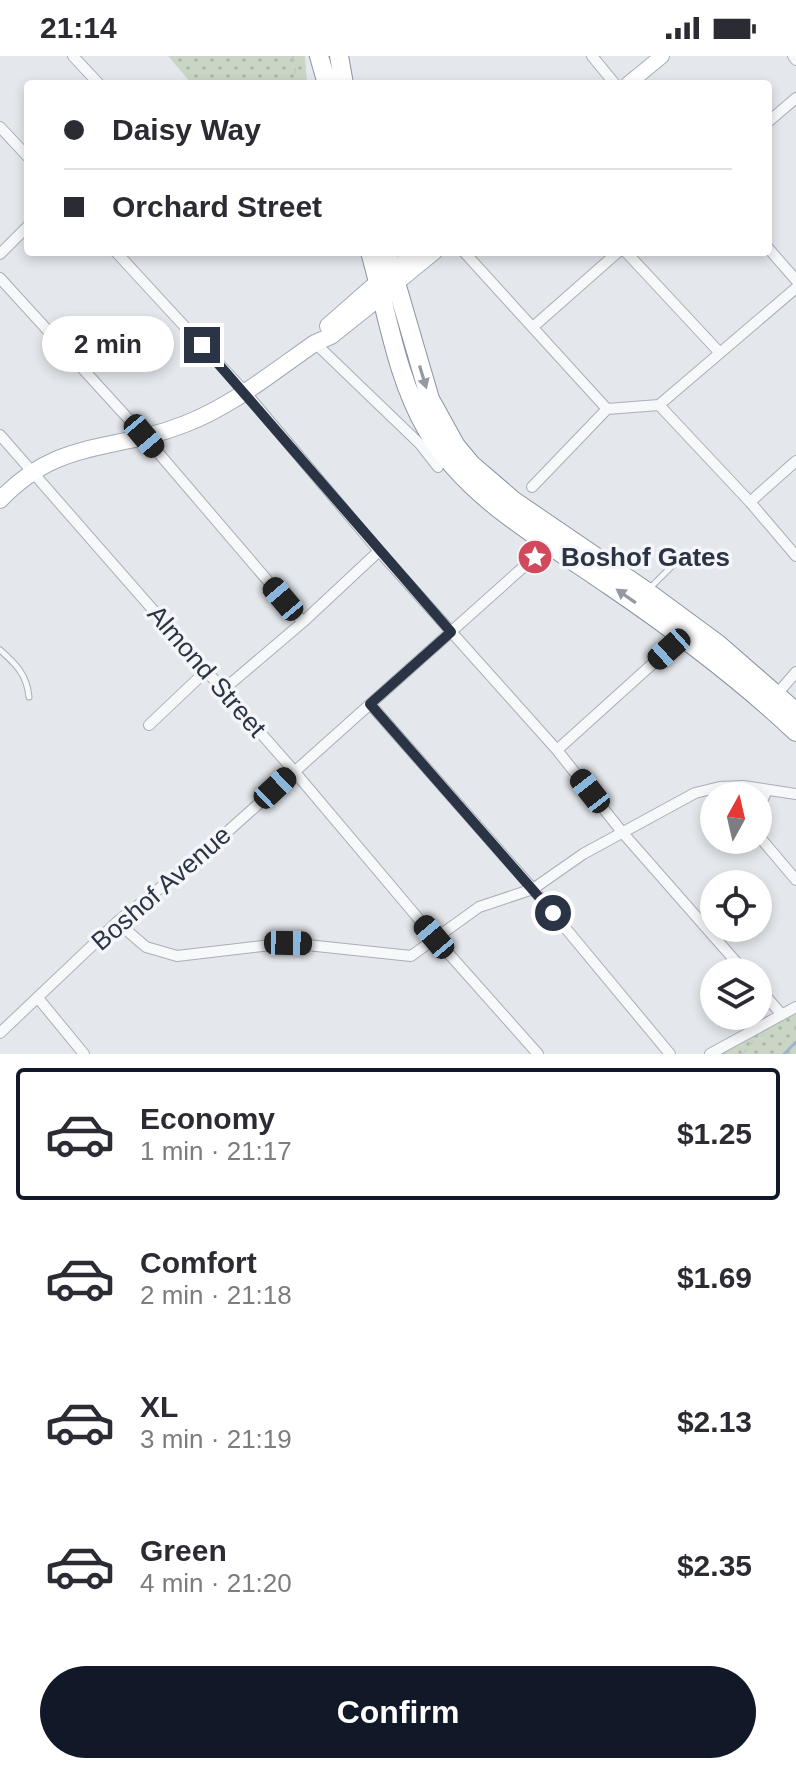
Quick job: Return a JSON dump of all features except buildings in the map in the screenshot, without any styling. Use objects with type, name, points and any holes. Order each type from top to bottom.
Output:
[{"type":"highway","points":[[319,56],[326,80]]},
{"type":"highway","points":[[339,56],[343,80]]},
{"type":"highway","points":[[373,256],[387,276],[438,417],[479,473],[517,504],[646,591],[738,659],[796,712]]},
{"type":"highway","points":[[387,276],[409,395],[427,431],[453,468],[499,508],[706,653],[796,732]]},
{"type":"main road","points":[[633,80],[662,56]]},
{"type":"main road","points":[[0,500],[32,470],[46,462],[80,450],[183,425],[214,411],[315,343],[331,336],[387,276],[410,256]]},
{"type":"main road","points":[[387,276],[427,256]]},
{"type":"street","points":[[73,56],[95,80]]},
{"type":"street","points":[[592,56],[612,80]]},
{"type":"street","points":[[772,119],[796,98]]},
{"type":"street","points":[[0,127],[24,153]]},
{"type":"street","points":[[0,254],[24,230]]},
{"type":"street","points":[[772,253],[796,280]]},
{"type":"street","points":[[120,256],[245,392],[379,551],[557,750],[622,832],[733,958]]},
{"type":"street","points":[[468,256],[607,409]]},
{"type":"street","points":[[533,327],[613,256]]},
{"type":"street","points":[[630,256],[720,353]]},
{"type":"street","points":[[0,278],[144,436],[303,622]]},
{"type":"street","points":[[532,487],[607,409],[659,405],[796,288]]},
{"type":"street","points":[[315,343],[420,444],[438,467]]},
{"type":"street","points":[[659,405],[796,556]]},
{"type":"street","name":"Almond Street","points":[[0,435],[538,1054]]},
{"type":"street","points":[[750,502],[796,461]]},
{"type":"street","points":[[223,690],[303,622],[379,551]]},
{"type":"street","name":"Boshof Avenue","points":[[0,1033],[117,922],[198,858],[538,554]]},
{"type":"street","points":[[557,750],[669,649]]},
{"type":"street","points":[[149,725],[206,671]]},
{"type":"street","points":[[777,694],[796,672]]},
{"type":"street","points":[[370,704],[533,889],[670,1054]]},
{"type":"street","points":[[772,791],[796,794]]},
{"type":"street","points":[[117,922],[146,947],[177,956],[288,943],[411,956],[479,907],[533,889],[568,863],[700,792]]},
{"type":"street","points":[[772,852],[796,880]]},
{"type":"street","points":[[38,998],[84,1054]]},
{"type":"street","points":[[772,1003],[782,1015]]},
{"type":"street","points":[[710,1054],[796,1007]]},
{"type":"lane","points":[[646,591],[684,554]]},
{"type":"lane","points":[[0,650],[23,673],[29,697]]},
{"type":"path","points":[[293,56],[296,80]]},
{"type":"green space","points":[[168,56],[305,56],[307,80],[189,80]]},
{"type":"green space","points":[[796,1010],[796,1054],[716,1054],[760,1030],[772,1030],[772,1023]]},
{"type":"waterway","points":[[784,1054],[796,1042]]},
{"type":"place","name":"Boshof Gates","points":[[535,557]]},
{"type":"route","points":[[202,345],[451,632],[370,704],[553,913]]}]
